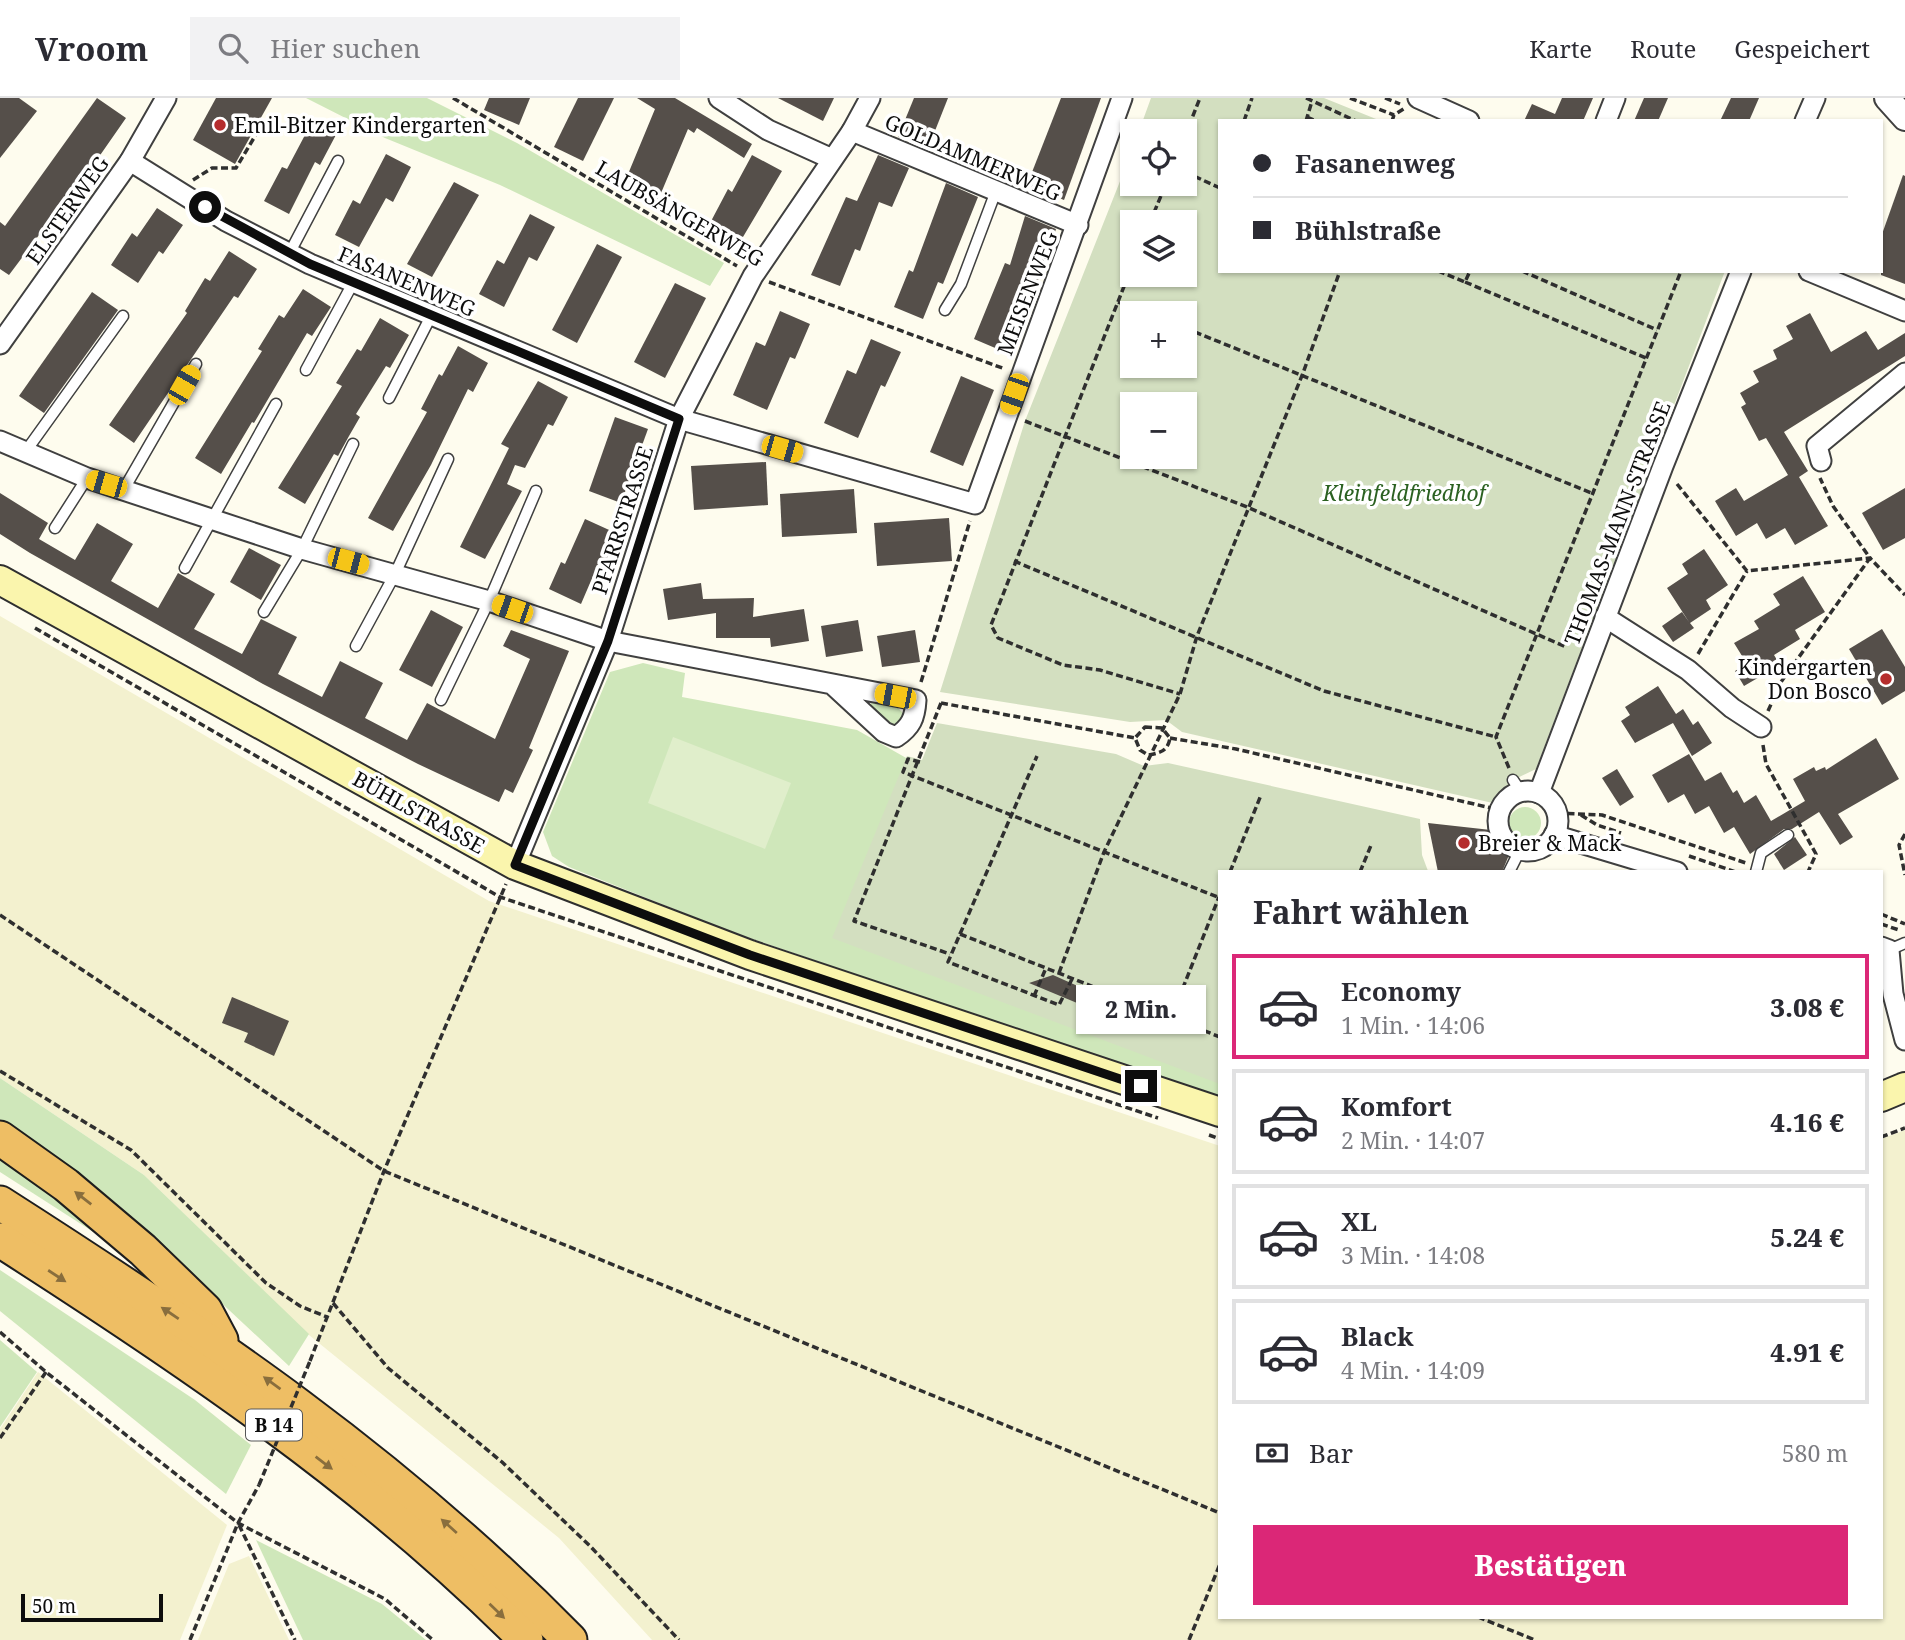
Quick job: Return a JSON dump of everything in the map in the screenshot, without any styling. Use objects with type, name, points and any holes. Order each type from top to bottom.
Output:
[{"type":"highway","points":[[0,1138],[66,1185],[143,1250],[205,1310],[227,1351]]},
{"type":"highway","name":"B 14","points":[[0,1203],[227,1351],[338,1433],[417,1497],[492,1564],[570,1640]]},
{"type":"highway","name":"B 14","points":[[0,1240],[165,1346],[327,1464],[438,1556],[526,1640]]},
{"type":"main road","name":"BÜHLSTRASSE","points":[[0,580],[515,865],[750,955],[1213,1123]]},
{"type":"main road","points":[[1883,1096],[1905,1087]]},
{"type":"street","name":"ELSTERWEG","points":[[0,344],[130,160],[166,98]]},
{"type":"street","points":[[719,98],[768,130],[832,159]]},
{"type":"street","name":"PFARRSTRASSE","points":[[515,865],[608,641],[679,419],[753,276],[852,131],[870,98]]},
{"type":"street","name":"MEISENWEG","points":[[975,504],[1122,98]]},
{"type":"street","points":[[1418,98],[1465,119]]},
{"type":"street","points":[[1607,119],[1615,98]]},
{"type":"street","points":[[1806,119],[1815,98]]},
{"type":"street","points":[[1887,98],[1905,118]]},
{"type":"street","name":"GOLDAMMERWEG","points":[[852,131],[1078,225]]},
{"type":"street","name":"FASANENWEG","points":[[130,160],[183,194],[289,254],[679,419]]},
{"type":"street","name":"THOMAS-MANN-STRASSE","points":[[1525,788],[1605,617],[1662,466],[1740,273]]},
{"type":"street","points":[[1814,273],[1905,311]]},
{"type":"street","points":[[1821,461],[1817,446],[1905,373]]},
{"type":"street","points":[[679,419],[975,504]]},
{"type":"street","points":[[0,441],[87,478],[302,549],[489,601],[608,641],[929,702]]},
{"type":"street","points":[[1605,617],[1688,670],[1731,708],[1761,727]]},
{"type":"street","points":[[832,684],[884,732],[896,737],[907,730],[929,702]]},
{"type":"street","points":[[1525,788],[1553,805],[1557,813],[1554,835],[1540,848],[1520,850],[1501,836],[1500,810],[1512,795],[1525,788]]},
{"type":"street","points":[[1554,835],[1669,870]]},
{"type":"street","points":[[1892,947],[1893,994],[1905,1040]]},
{"type":"lane","points":[[289,254],[338,161]]},
{"type":"lane","points":[[945,310],[961,284],[996,191]]},
{"type":"lane","points":[[306,370],[353,283]]},
{"type":"lane","points":[[26,451],[123,316]]},
{"type":"lane","points":[[389,398],[431,316]]},
{"type":"lane","points":[[124,489],[197,364]]},
{"type":"lane","points":[[185,568],[276,404]]},
{"type":"lane","points":[[264,612],[302,549],[353,443]]},
{"type":"lane","points":[[356,646],[395,574],[448,459]]},
{"type":"lane","points":[[55,528],[87,478]]},
{"type":"lane","points":[[441,700],[489,601],[536,491]]},
{"type":"lane","points":[[1757,869],[1761,853],[1788,835]]},
{"type":"lane","points":[[1510,870],[1520,850]]},
{"type":"path","name":"LAUBSÄNGERWEG","points":[[453,98],[753,276],[1021,375]]},
{"type":"path","points":[[1192,119],[1200,98]]},
{"type":"path","points":[[1245,119],[1252,98]]},
{"type":"path","points":[[1306,98],[1352,119]]},
{"type":"path","points":[[1350,98],[1394,115]]},
{"type":"path","points":[[1307,119],[1312,101]]},
{"type":"path","points":[[183,194],[203,171],[212,167],[236,168],[264,121]]},
{"type":"path","points":[[1197,177],[1218,187]]},
{"type":"path","points":[[1059,973],[1104,852],[1148,755],[1180,694],[1197,636],[1303,373],[1339,273]]},
{"type":"path","points":[[1443,273],[1646,358]]},
{"type":"path","points":[[1465,282],[1469,273]]},
{"type":"path","points":[[1527,273],[1657,330]]},
{"type":"path","points":[[1496,737],[1680,273]]},
{"type":"path","points":[[1124,287],[991,625],[998,638],[1063,665],[1100,670],[1180,694]]},
{"type":"path","points":[[1197,333],[1303,373],[1594,494]]},
{"type":"path","points":[[1025,421],[1064,439],[1247,507],[1566,647]]},
{"type":"path","points":[[1821,461],[1817,472],[1833,506],[1870,558],[1905,595]]},
{"type":"path","points":[[1662,466],[1747,571]]},
{"type":"path","points":[[950,954],[855,921],[920,762],[929,702],[975,504]]},
{"type":"path","points":[[1747,571],[1870,558]]},
{"type":"path","points":[[1809,870],[1816,854],[1766,764],[1761,727],[1782,682],[1870,558]]},
{"type":"path","points":[[1014,561],[1324,691],[1496,737],[1525,788]]},
{"type":"path","points":[[1688,670],[1747,571]]},
{"type":"path","points":[[24,622],[500,897],[1168,1121]]},
{"type":"path","points":[[929,702],[1135,738]]},
{"type":"path","points":[[1135,738],[1145,727],[1162,727]]},
{"type":"path","points":[[1135,738],[1140,750],[1148,755],[1161,752],[1169,745],[1170,738],[1162,727]]},
{"type":"path","points":[[1170,738],[1236,749],[1500,810]]},
{"type":"path","points":[[1037,756],[948,962],[1059,1005],[1072,979]]},
{"type":"path","points":[[920,762],[908,759],[903,772],[1218,897]]},
{"type":"path","points":[[1231,870],[1262,795]]},
{"type":"path","points":[[1557,813],[1602,815],[1757,869]]},
{"type":"path","points":[[1905,834],[1899,845],[1905,875]]},
{"type":"path","points":[[1361,870],[1372,843]]},
{"type":"path","points":[[190,1640],[238,1523],[259,1485],[384,1171],[500,897]]},
{"type":"path","points":[[1171,1018],[1218,900]]},
{"type":"path","points":[[0,915],[384,1171],[1218,1512]]},
{"type":"path","points":[[1883,915],[1905,924]]},
{"type":"path","points":[[1883,925],[1905,931]]},
{"type":"path","points":[[960,934],[1218,1036]]},
{"type":"path","points":[[1034,996],[1046,968]]},
{"type":"path","points":[[0,1071],[131,1150],[266,1283],[300,1306],[327,1317]]},
{"type":"path","points":[[1883,1136],[1905,1128]]},
{"type":"path","points":[[332,1303],[388,1368],[502,1462],[590,1546],[680,1640]]},
{"type":"path","points":[[0,1332],[46,1372],[238,1523],[385,1599],[433,1640]]},
{"type":"path","points":[[0,1438],[46,1372]]},
{"type":"path","points":[[238,1523],[295,1640]]},
{"type":"path","points":[[1189,1640],[1218,1569]]},
{"type":"path","points":[[1483,1619],[1535,1640]]},
{"type":"shaded area","points":[[0,616],[489,901],[1218,1145],[1218,1619],[1883,1619],[1883,1138],[1905,1130],[1905,1640],[652,1640],[559,1538],[309,1335],[144,1175],[0,1078]]},
{"type":"shaded area","points":[[38,1372],[227,1525],[180,1640],[0,1640],[0,1429]]},
{"type":"shaded area","points":[[249,1556],[289,1640],[198,1640],[229,1564]]},
{"type":"green space","points":[[306,98],[427,98],[517,143],[724,263],[710,286],[500,185],[385,138]]},
{"type":"green space","name":"Kleinfeldfriedhof","points":[[1151,98],[1324,98],[1376,119],[1218,119],[1218,273],[1724,273],[1536,769],[1513,780],[1497,804],[1182,732],[1166,720],[1130,722],[940,692],[1025,421],[1120,181],[1120,196],[1197,196],[1197,119],[1143,119]]},
{"type":"green space","points":[[643,663],[685,673],[682,697],[857,730],[908,759],[1218,1082],[1218,1098],[729,931],[569,867],[552,856],[543,832],[610,672]]},
{"type":"green space","points":[[872,702],[898,708],[905,715],[905,721],[895,727],[890,726],[869,706]]},
{"type":"green space","points":[[937,723],[1116,754],[1144,766],[1168,763],[1420,819],[1422,855],[1428,870],[1218,870],[1218,1083],[832,938],[907,756],[922,760]]},
{"type":"green space","points":[[673,737],[791,783],[765,849],[648,803]]},
{"type":"green space","points":[[1525,807],[1536,812],[1541,823],[1536,834],[1525,839],[1514,834],[1509,823],[1514,812]]},
{"type":"green space","points":[[0,1078],[144,1175],[309,1334],[289,1366],[108,1197],[0,1121]]},
{"type":"green space","points":[[0,1155],[137,1260],[0,1172]]},
{"type":"green space","points":[[0,1270],[195,1400],[251,1445],[226,1494],[0,1311]]},
{"type":"green space","points":[[0,1340],[37,1372],[0,1427]]},
{"type":"green space","points":[[256,1540],[382,1604],[426,1640],[303,1640]]},
{"type":"building","points":[[0,98],[19,98],[37,111],[0,158]]},
{"type":"building","points":[[97,98],[126,118],[80,184],[77,182],[44,233],[42,231],[9,275],[0,269],[0,222],[5,226]]},
{"type":"building","name":"Emil-Bitzer Kindergarten","points":[[216,98],[272,98],[235,164],[193,140]]},
{"type":"building","points":[[489,98],[530,98],[519,125],[484,110]]},
{"type":"building","points":[[578,98],[614,98],[583,161],[554,147]]},
{"type":"building","points":[[637,98],[675,98],[752,144],[744,158],[697,128],[694,133],[688,129],[656,205],[621,191],[655,109]]},
{"type":"building","points":[[778,98],[834,98],[823,121]]},
{"type":"building","points":[[914,98],[948,98],[929,146],[898,137]]},
{"type":"building","points":[[1061,98],[1101,98],[1064,200],[1027,185]]},
{"type":"building","points":[[1562,98],[1593,98],[1584,119],[1525,119],[1532,104],[1555,114]]},
{"type":"building","points":[[1644,98],[1668,98],[1659,119],[1635,119]]},
{"type":"building","points":[[1731,98],[1759,98],[1750,119],[1721,119]]},
{"type":"building","points":[[314,118],[338,131],[320,165],[315,162],[289,214],[264,201],[282,167],[287,169]]},
{"type":"building","points":[[386,154],[411,167],[393,202],[386,198],[359,247],[335,235],[353,200],[360,204]]},
{"type":"building","points":[[752,155],[782,171],[740,242],[709,225],[728,189],[732,192]]},
{"type":"building","points":[[878,155],[909,168],[892,207],[879,202],[860,251],[855,249],[840,286],[811,275],[846,197],[857,201]]},
{"type":"building","points":[[1903,175],[1905,284],[1881,275],[1883,231]]},
{"type":"building","points":[[454,182],[479,195],[432,277],[407,264]]},
{"type":"building","points":[[946,183],[978,197],[943,284],[938,282],[923,319],[894,307],[909,270],[913,272]]},
{"type":"building","points":[[157,208],[183,225],[163,254],[159,251],[138,283],[111,265],[132,233],[137,237]]},
{"type":"building","points":[[530,214],[555,227],[537,261],[529,257],[504,307],[479,294],[497,260],[504,264]]},
{"type":"building","points":[[1025,216],[1056,229],[1044,266],[1007,353],[974,339],[1005,263],[1010,265]]},
{"type":"building","points":[[597,244],[622,257],[577,343],[552,330]]},
{"type":"building","points":[[229,251],[257,269],[238,298],[234,296],[134,443],[109,425],[187,313],[185,311],[205,278],[210,281]]},
{"type":"building","points":[[675,283],[706,298],[665,378],[634,362]]},
{"type":"building","points":[[303,289],[331,307],[312,336],[307,333],[221,474],[195,458],[262,351],[258,349],[279,315],[284,318]]},
{"type":"building","points":[[92,292],[118,310],[44,413],[19,396]]},
{"type":"building","points":[[780,311],[810,324],[795,359],[790,357],[767,410],[733,395],[756,342],[765,346]]},
{"type":"building","points":[[1810,313],[1831,352],[1866,331],[1878,350],[1905,333],[1905,356],[1784,432],[1808,471],[1799,477],[1828,526],[1795,545],[1785,528],[1766,539],[1757,523],[1736,536],[1715,501],[1736,488],[1744,501],[1788,475],[1766,438],[1759,441],[1741,407],[1746,404],[1740,393],[1759,382],[1753,371],[1777,359],[1773,350],[1793,339],[1786,326]]},
{"type":"building","points":[[380,318],[409,335],[390,368],[386,366],[356,414],[360,417],[338,456],[334,454],[305,504],[278,488],[342,386],[336,383],[357,349],[361,351]]},
{"type":"building","points":[[871,339],[901,352],[885,387],[881,385],[858,438],[824,423],[847,370],[856,374]]},
{"type":"building","points":[[458,346],[488,363],[473,392],[468,389],[431,465],[393,531],[368,518],[427,412],[421,409],[439,374],[442,376]]},
{"type":"building","points":[[961,376],[994,390],[963,466],[930,452]]},
{"type":"building","points":[[538,381],[568,397],[553,426],[548,424],[525,468],[515,465],[507,484],[522,491],[485,559],[460,547],[509,448],[501,444]]},
{"type":"building","points":[[615,417],[648,429],[621,503],[589,491]]},
{"type":"building","points":[[766,462],[768,505],[694,510],[691,466]]},
{"type":"building","points":[[1905,488],[1905,538],[1883,550],[1862,513]]},
{"type":"building","points":[[854,489],[857,533],[782,537],[780,494]]},
{"type":"building","points":[[0,493],[48,523],[39,539],[75,560],[97,523],[133,544],[111,581],[158,608],[178,573],[215,594],[194,629],[242,654],[261,619],[297,637],[278,674],[322,697],[340,661],[383,683],[365,718],[407,740],[427,703],[495,739],[530,659],[503,646],[511,630],[569,651],[529,748],[533,750],[513,793],[505,789],[499,802],[418,764],[263,684],[30,553],[0,534]]},
{"type":"building","points":[[949,518],[952,561],[877,566],[874,523]]},
{"type":"building","points":[[585,519],[618,534],[598,579],[593,576],[581,604],[549,589],[561,562],[565,564]]},
{"type":"building","points":[[249,548],[281,565],[261,600],[230,582]]},
{"type":"building","points":[[1704,549],[1728,585],[1706,600],[1711,609],[1690,623],[1694,628],[1673,642],[1662,626],[1682,612],[1689,622],[1667,588],[1688,574],[1682,564]]},
{"type":"building","points":[[1803,576],[1825,612],[1795,630],[1800,639],[1774,655],[1780,665],[1744,686],[1735,671],[1747,664],[1734,643],[1759,629],[1754,621],[1780,605],[1773,594]]},
{"type":"building","points":[[701,583],[703,599],[754,598],[753,617],[804,609],[809,641],[771,647],[770,638],[716,638],[716,613],[668,620],[663,589]]},
{"type":"building","points":[[431,610],[463,627],[432,687],[399,670]]},
{"type":"building","points":[[858,620],[863,651],[826,657],[821,626]]},
{"type":"building","name":"Kindergarten Don Bosco","points":[[1882,629],[1905,667],[1905,691],[1882,705],[1849,649]]},
{"type":"building","points":[[915,630],[920,662],[882,667],[877,636]]},
{"type":"building","points":[[1658,686],[1676,714],[1683,709],[1693,725],[1698,721],[1712,743],[1692,756],[1673,723],[1635,743],[1621,721],[1630,715],[1625,707]]},
{"type":"building","points":[[1876,738],[1899,779],[1838,814],[1853,837],[1840,845],[1819,812],[1792,829],[1784,829],[1750,854],[1734,827],[1724,833],[1709,806],[1695,814],[1684,794],[1668,803],[1652,775],[1689,754],[1705,781],[1721,772],[1733,793],[1737,790],[1744,803],[1756,795],[1771,821],[1805,801],[1793,779],[1814,767],[1816,771],[1825,767],[1826,770]]},
{"type":"building","points":[[1617,769],[1634,797],[1620,806],[1602,778]]},
{"type":"building","name":"Breier & Mack","points":[[1428,823],[1491,830],[1509,855],[1503,870],[1438,870]]},
{"type":"building","points":[[1795,837],[1807,855],[1784,870],[1774,854]]},
{"type":"building","points":[[1053,975],[1147,1017],[1142,1030],[1029,983]]},
{"type":"building","points":[[232,997],[289,1021],[274,1056],[244,1042],[248,1033],[222,1023]]},
{"type":"place","name":"Emil-Bitzer Kindergarten","points":[[220,125]]},
{"type":"place","name":"Kindergarten Don Bosco","points":[[1886,679]]},
{"type":"place","name":"Breier & Mack","points":[[1464,843]]},
{"type":"route","points":[[205,207],[226,221],[310,264],[679,419],[608,641],[515,865],[750,955],[1141,1086]]}]
